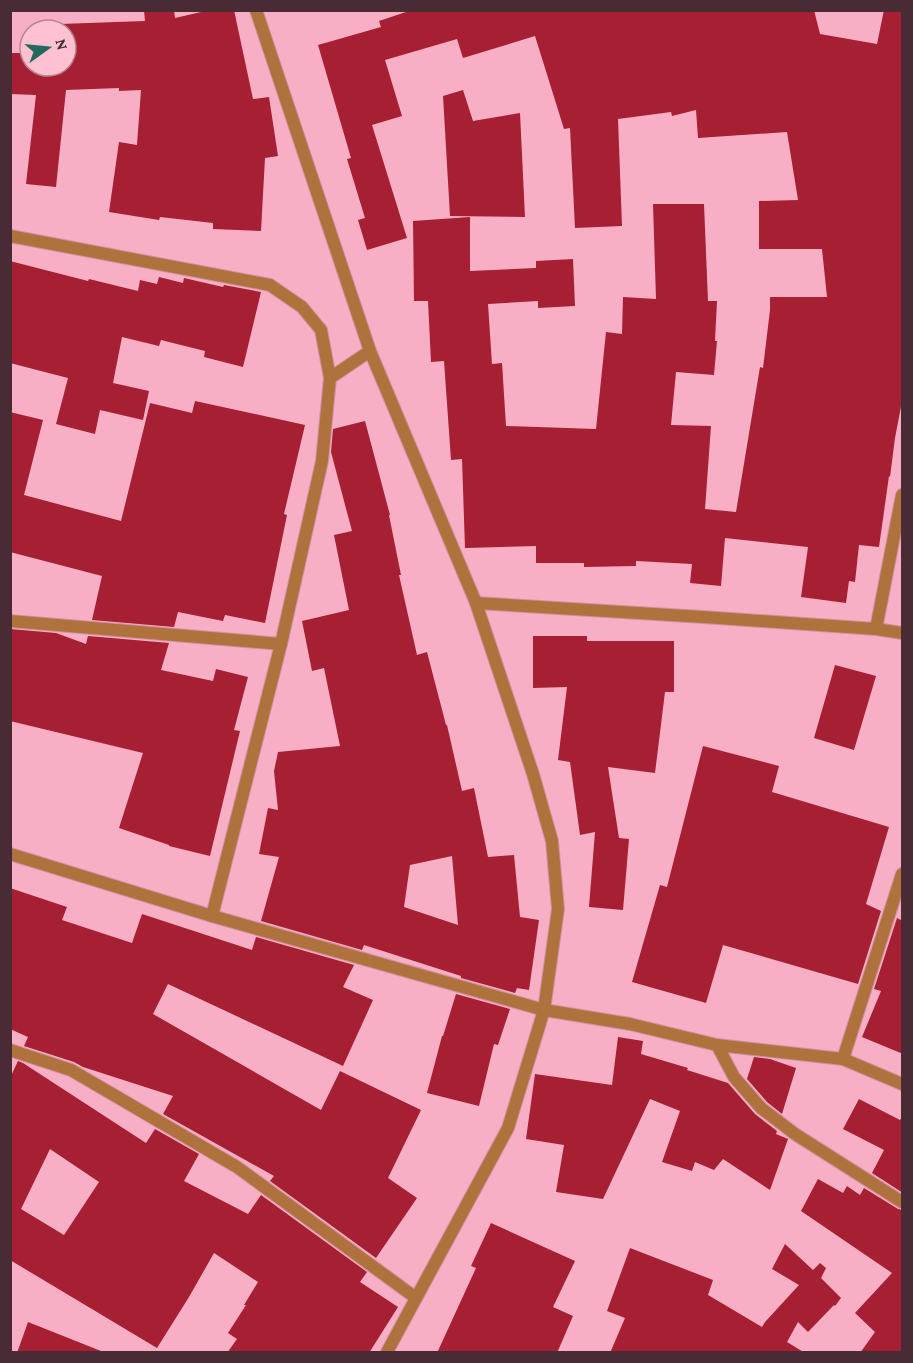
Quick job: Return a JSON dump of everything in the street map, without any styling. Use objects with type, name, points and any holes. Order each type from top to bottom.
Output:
[{"type":"street","points":[[257,11],[370,351],[476,603],[533,774],[552,841],[558,909],[544,1010],[508,1128],[387,1353]]},
{"type":"street","points":[[10,236],[270,285],[302,307],[321,330],[330,378],[322,461],[281,644],[212,916]]},
{"type":"street","points":[[330,378],[370,351]]},
{"type":"street","points":[[876,629],[903,495]]},
{"type":"street","points":[[476,603],[876,629],[903,633]]},
{"type":"street","points":[[10,621],[281,644]]},
{"type":"street","points":[[10,854],[212,916],[544,1010],[630,1024],[717,1045],[843,1059],[903,1084]]},
{"type":"street","points":[[843,1059],[903,874]]},
{"type":"street","points":[[717,1045],[734,1077],[761,1108],[795,1134],[903,1202]]},
{"type":"street","points":[[10,1050],[71,1070],[237,1167],[416,1298]]},
{"type":"building","points":[[144,10],[174,10],[175,18],[210,10],[234,10],[253,99],[269,97],[278,156],[265,158],[261,231],[213,229],[213,223],[160,217],[159,220],[109,212],[119,142],[137,145],[141,90],[119,91],[119,88],[66,90],[56,187],[26,184],[36,95],[10,94],[10,53],[18,53],[18,78],[78,78],[78,23],[145,21]]},
{"type":"building","points":[[412,10],[814,10],[820,34],[877,44],[884,10],[903,10],[903,396],[879,547],[859,545],[855,582],[849,581],[846,603],[801,597],[808,547],[725,538],[721,586],[690,583],[692,564],[636,561],[636,566],[584,567],[584,563],[536,563],[536,546],[465,548],[462,459],[451,460],[444,361],[431,362],[428,301],[414,301],[413,221],[470,217],[470,271],[536,268],[536,261],[573,259],[575,306],[538,308],[538,301],[488,304],[492,364],[502,363],[506,426],[596,429],[606,332],[622,334],[623,297],[656,299],[653,204],[704,204],[708,301],[717,301],[714,375],[676,372],[671,425],[711,426],[705,509],[736,512],[760,367],[763,368],[770,297],[827,297],[822,249],[759,249],[759,201],[798,200],[787,132],[698,138],[696,110],[672,116],[671,112],[618,119],[622,226],[575,228],[570,128],[564,129],[535,36],[463,58],[457,39],[385,60],[402,116],[372,125],[407,238],[367,250],[358,220],[365,218],[347,159],[351,158],[318,45],[381,27],[379,21]]},
{"type":"building","points":[[463,90],[473,121],[520,113],[525,217],[450,216],[443,96]]},
{"type":"building","points":[[10,261],[138,291],[140,280],[157,284],[159,277],[183,283],[184,278],[223,287],[224,285],[261,292],[243,367],[204,357],[205,351],[161,340],[159,346],[122,337],[113,383],[149,391],[143,420],[100,410],[95,434],[56,424],[68,378],[10,363]]},
{"type":"building","points":[[195,401],[305,425],[284,514],[287,515],[265,623],[225,615],[223,621],[178,612],[174,627],[92,620],[102,576],[10,552],[10,412],[43,420],[24,495],[121,521],[150,403],[192,413]]},
{"type":"building","points":[[365,421],[390,515],[401,575],[399,575],[417,655],[427,652],[462,791],[474,788],[488,857],[514,855],[520,917],[539,920],[529,990],[517,988],[515,993],[461,978],[461,976],[364,945],[362,950],[261,921],[279,857],[259,854],[268,808],[278,810],[274,771],[278,752],[340,746],[324,668],[312,671],[302,621],[349,610],[334,535],[352,531],[331,452],[333,429]],"holes":[[[452,856],[458,925],[404,907],[410,865]]]},
{"type":"building","points":[[10,629],[56,633],[86,644],[88,636],[169,643],[161,670],[213,681],[216,669],[248,677],[234,730],[240,731],[210,856],[169,846],[119,828],[143,753],[10,721]]},
{"type":"building","points":[[533,636],[587,636],[587,641],[674,641],[674,692],[665,692],[655,773],[608,767],[619,838],[629,839],[623,910],[589,907],[595,832],[580,835],[570,762],[558,760],[567,687],[533,688]]},
{"type":"building","points":[[835,665],[876,676],[854,750],[814,738]]},
{"type":"building","points":[[703,746],[779,766],[772,792],[889,827],[866,904],[881,911],[858,984],[723,945],[706,1003],[632,982],[660,885],[667,887]]},
{"type":"building","points":[[10,888],[67,907],[62,920],[132,943],[142,914],[252,950],[256,937],[354,965],[343,987],[373,1000],[343,1066],[168,984],[153,1014],[321,1110],[340,1071],[421,1110],[388,1178],[417,1198],[376,1258],[270,1181],[274,1176],[163,1114],[173,1096],[24,1046],[28,1037],[10,1029]]},
{"type":"building","points":[[897,918],[903,921],[903,1054],[862,1037],[881,991],[874,989]]},
{"type":"building","points":[[456,994],[510,1009],[498,1045],[494,1044],[479,1106],[427,1093]]},
{"type":"building","points":[[618,1037],[643,1041],[641,1054],[728,1083],[755,1114],[777,1131],[776,1134],[788,1139],[770,1190],[723,1159],[714,1170],[695,1162],[692,1171],[662,1162],[680,1111],[650,1099],[603,1199],[556,1192],[564,1145],[526,1139],[535,1074],[612,1085]]},
{"type":"building","points":[[754,1057],[770,1059],[796,1068],[782,1114],[767,1102],[747,1079]]},
{"type":"building","points":[[18,1061],[146,1143],[155,1129],[199,1154],[184,1181],[248,1214],[261,1195],[367,1272],[360,1282],[398,1307],[369,1353],[227,1353],[237,1339],[228,1333],[258,1282],[214,1253],[157,1348],[10,1260],[10,1078]],"holes":[[[50,1149],[99,1182],[64,1235],[21,1209]]]},
{"type":"building","points":[[859,1099],[900,1120],[903,1116],[903,1193],[872,1173],[884,1150],[843,1129]]},
{"type":"building","points":[[818,1179],[843,1193],[847,1186],[860,1195],[864,1188],[903,1210],[903,1353],[860,1353],[875,1332],[855,1313],[892,1273],[801,1211]]},
{"type":"building","points":[[491,1223],[575,1261],[553,1307],[573,1316],[557,1353],[437,1353],[476,1268],[471,1266]]},
{"type":"building","points":[[785,1244],[813,1270],[820,1263],[826,1268],[821,1278],[841,1298],[808,1332],[798,1322],[787,1342],[805,1353],[610,1353],[625,1318],[607,1311],[630,1248],[713,1280],[708,1295],[762,1327],[799,1285],[772,1269]]},
{"type":"building","points":[[28,1322],[101,1351],[101,1353],[17,1353]]}]
